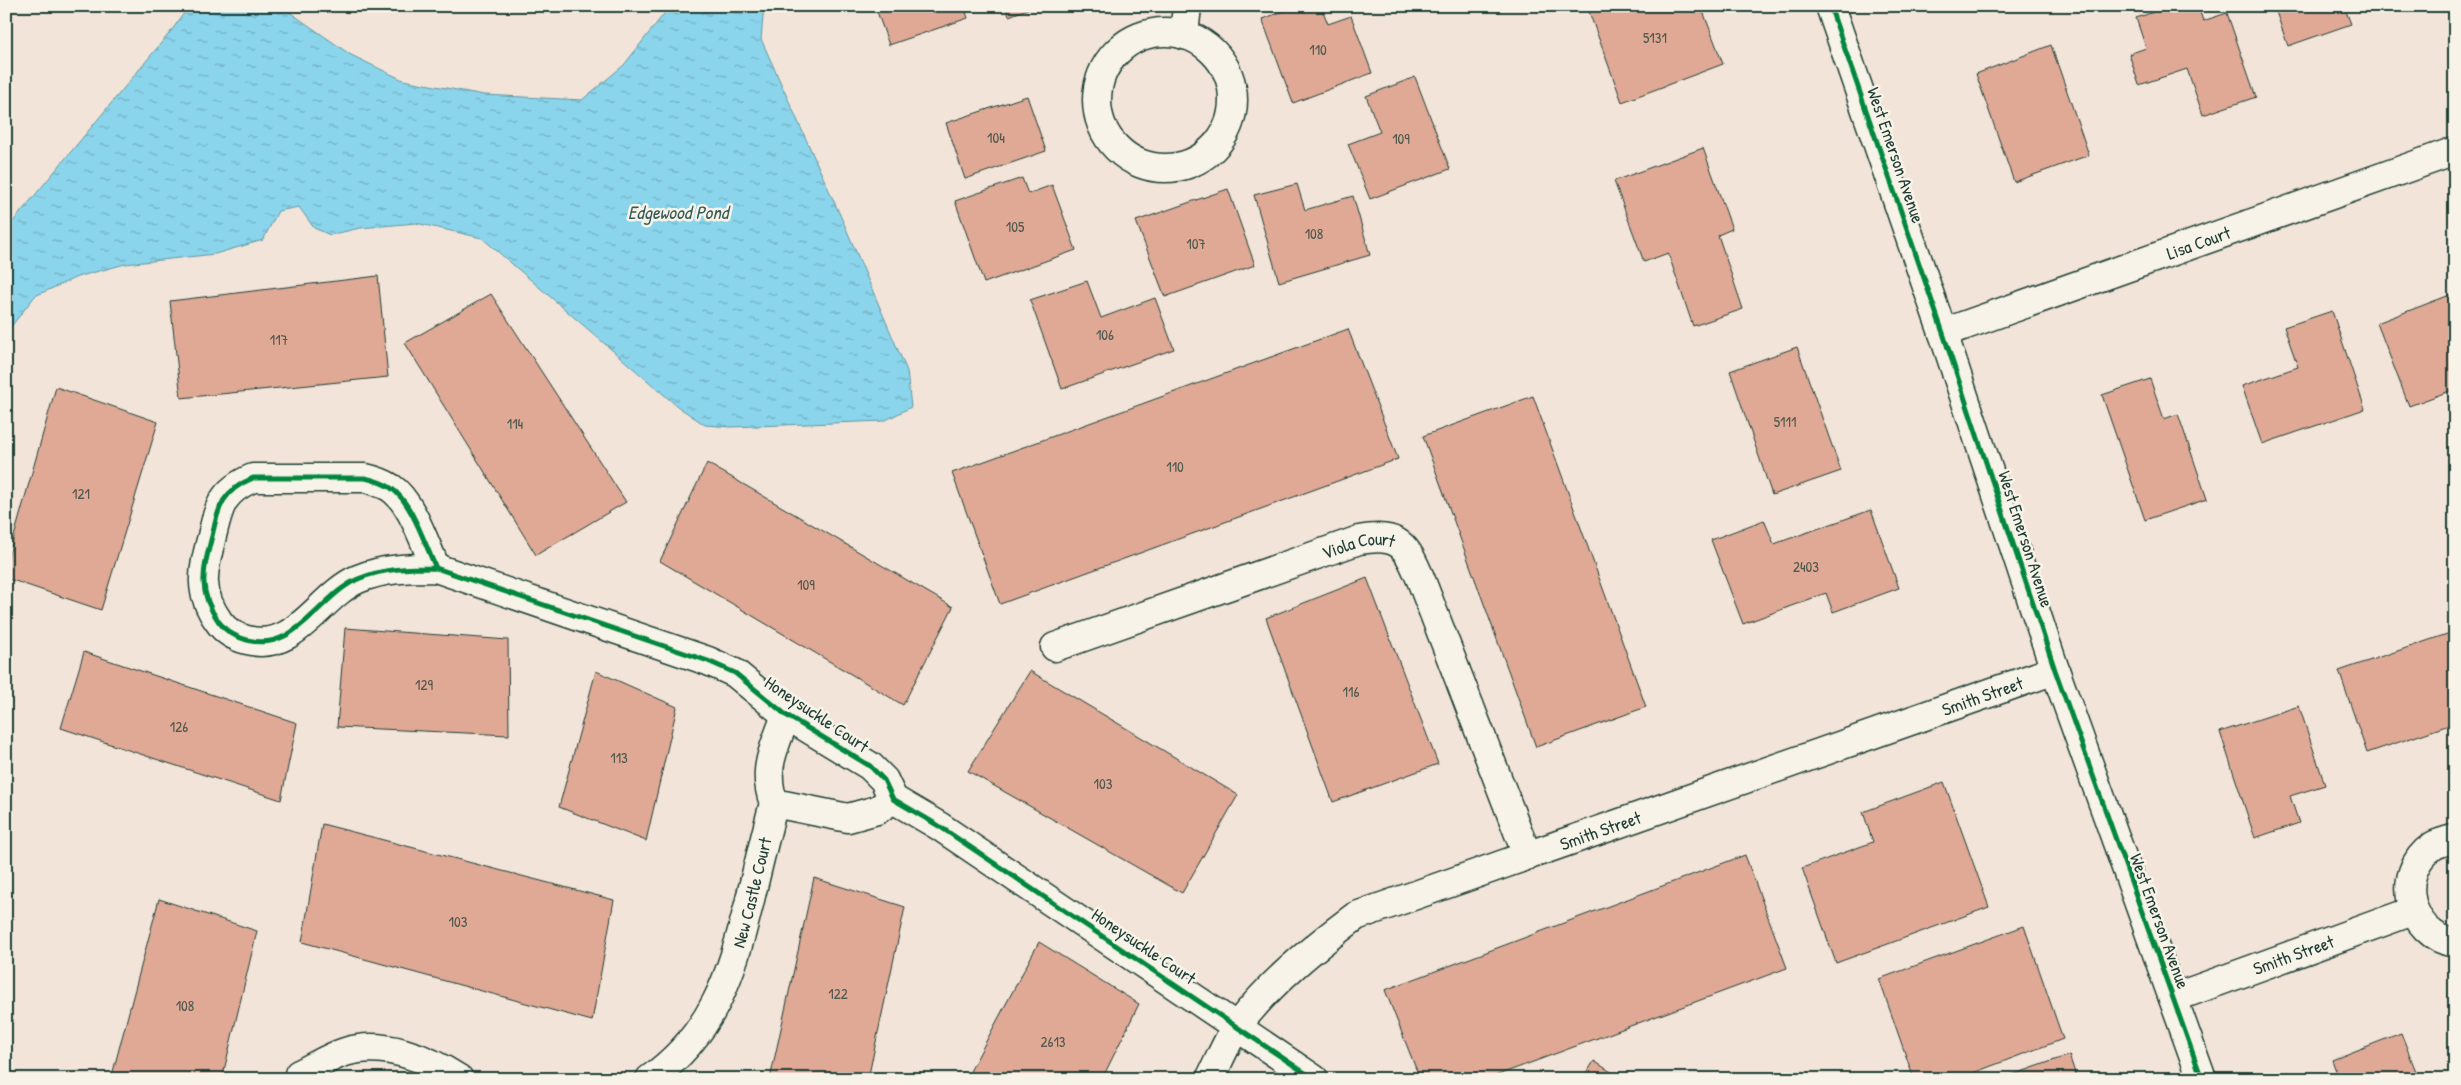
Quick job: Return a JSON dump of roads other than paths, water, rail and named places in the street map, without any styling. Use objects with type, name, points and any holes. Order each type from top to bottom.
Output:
[{"type":"street","points":[[1184,34],[1187,6]]},
{"type":"street","name":"West Emerson Avenue","points":[[1830,6],[1943,333],[2055,670],[2202,1079]]},
{"type":"street","points":[[1161,32],[1184,34],[1207,47],[1223,64],[1232,87],[1230,120],[1224,135],[1208,154],[1194,163],[1170,168],[1157,168],[1134,162],[1109,139],[1097,106],[1102,74],[1117,51],[1147,34],[1161,32]]},
{"type":"street","name":"Lisa Court","points":[[1943,333],[2455,151]]},
{"type":"street","name":"Honeysuckle Court","points":[[436,568],[405,502],[392,488],[382,483],[365,478],[253,478],[238,484],[226,494],[218,512],[203,569],[203,584],[206,601],[225,630],[236,637],[265,643],[278,640],[304,624],[342,589],[356,580],[391,568],[436,568],[708,661],[734,674],[786,715],[870,766],[884,780],[893,799],[948,832],[1314,1079]]},
{"type":"street","name":"Viola Court","points":[[1055,648],[1359,540],[1390,538],[1403,547],[1412,558],[1527,855]]},
{"type":"street","name":"Smith Street","points":[[1210,1079],[1238,1026],[1278,980],[1318,944],[1356,916],[2055,670]]},
{"type":"street","points":[[786,715],[767,772],[768,788],[774,803],[848,818],[877,810],[893,799]]},
{"type":"street","name":"New Castle Court","points":[[650,1079],[685,1050],[713,1012],[737,952],[774,803]]},
{"type":"street","points":[[2455,838],[2433,846],[2417,862],[2410,881],[2410,899],[2413,911],[2427,930],[2443,940],[2455,943]]},
{"type":"street","name":"Smith Street","points":[[2173,998],[2413,911]]},
{"type":"street","points":[[298,1079],[299,1074],[345,1052],[388,1048],[442,1068],[458,1079]]},
{"type":"water","name":"Edgewood Pond","points":[[189,6],[274,6],[288,11],[351,55],[403,80],[484,95],[582,100],[624,65],[670,6],[764,6],[761,39],[845,226],[907,371],[911,407],[884,421],[731,427],[705,425],[677,406],[482,238],[416,223],[360,228],[330,235],[314,228],[299,207],[278,211],[263,240],[215,254],[125,264],[77,277],[35,296],[6,333],[6,230],[172,30]]}]
